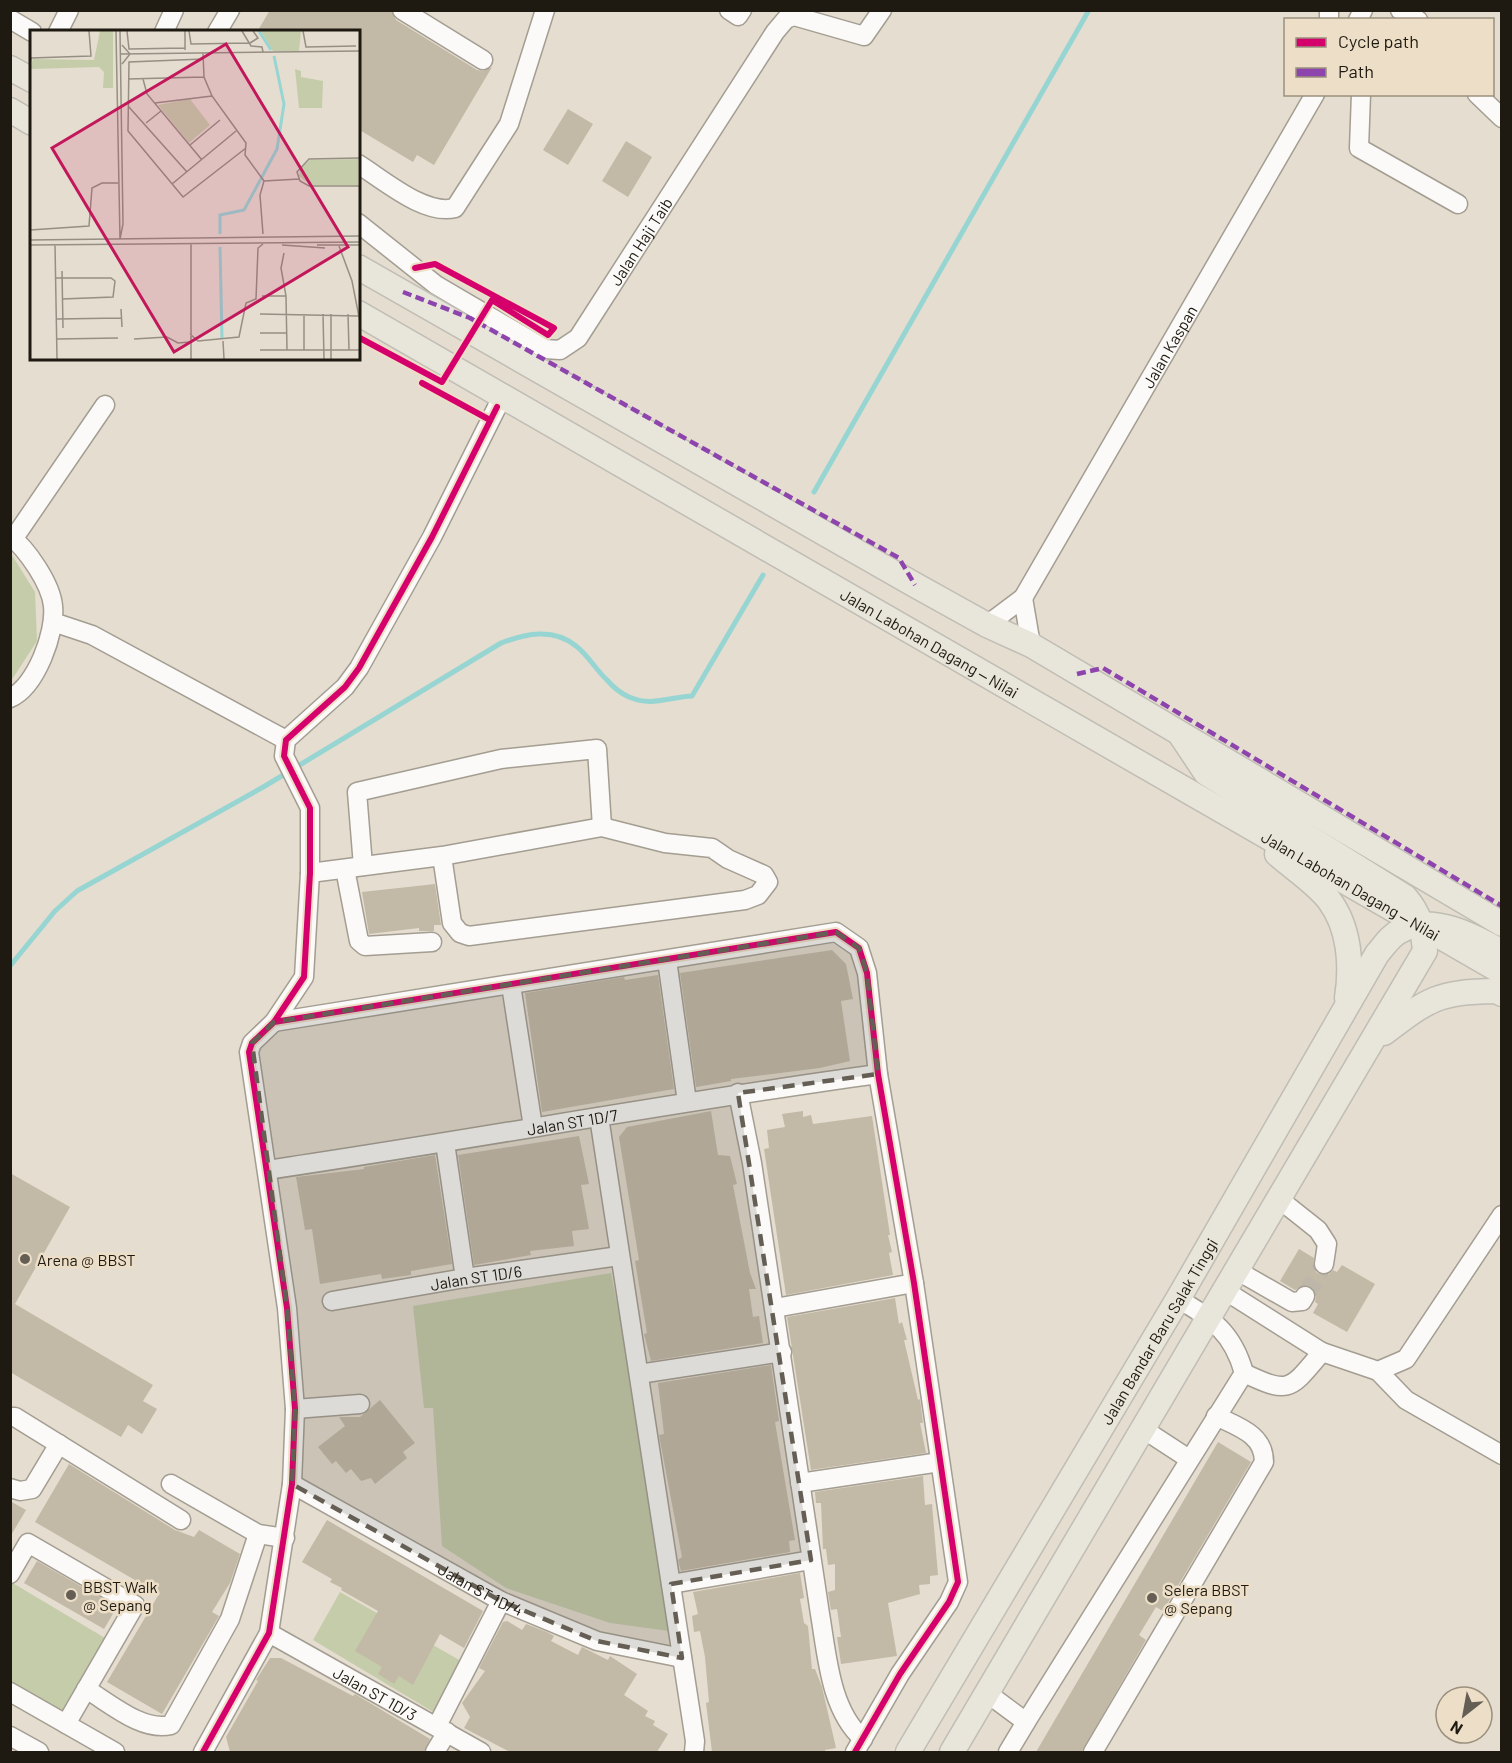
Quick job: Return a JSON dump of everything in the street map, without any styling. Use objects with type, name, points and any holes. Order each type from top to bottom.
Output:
[{"type":"main road","points":[[10,68],[30,79]]},
{"type":"main road","points":[[10,110],[30,122]]},
{"type":"main road","points":[[360,268],[987,625],[1031,645],[1502,924]]},
{"type":"main road","name":"Jalan Labohan Dagang ‒ Nilai","points":[[360,314],[1502,972]]},
{"type":"main road","points":[[952,1752],[1230,1280],[1375,1040],[1425,951],[1423,926],[1415,908],[1394,887],[1206,773],[1177,730]]},
{"type":"main road","points":[[1193,794],[1271,849],[1330,901],[1345,935],[1351,971],[1346,1007]]},
{"type":"main road","points":[[1423,926],[1442,927],[1463,933],[1502,952]]},
{"type":"main road","name":"Jalan Bandar Baru Salak Tinggi","points":[[908,1752],[1178,1299],[1346,1007],[1390,937],[1401,930],[1423,926]]},
{"type":"main road","points":[[1375,1040],[1424,1002],[1457,992],[1502,993]]},
{"type":"main road","points":[[1264,1148],[1297,1169]]},
{"type":"street","points":[[59,30],[69,10]]},
{"type":"street","points":[[165,30],[174,10]]},
{"type":"street","points":[[218,30],[230,10]]},
{"type":"street","points":[[402,10],[483,60]]},
{"type":"street","points":[[360,165],[430,209],[445,211],[455,208],[509,124],[545,10]]},
{"type":"street","name":"Jalan Haji Taib","points":[[360,225],[436,285],[545,349],[560,350],[579,338],[775,32],[786,19],[794,16],[864,36],[882,10]]},
{"type":"street","points":[[1401,10],[1415,18]]},
{"type":"street","points":[[10,20],[30,31]]},
{"type":"street","name":"Jalan Kaspan","points":[[1023,598],[1314,96]]},
{"type":"street","points":[[1361,96],[1359,148],[1458,204]]},
{"type":"street","points":[[1479,96],[1502,118]]},
{"type":"street","points":[[360,261],[404,292]]},
{"type":"street","points":[[10,699],[16,696],[36,673],[53,622],[53,604],[35,564],[12,537],[105,405]]},
{"type":"street","points":[[203,1752],[269,1633],[292,1484],[295,1410],[287,1308],[249,1052],[252,1043],[274,1022],[304,977],[310,873],[310,808],[284,756],[286,740],[345,687],[359,668],[432,537],[497,407]]},
{"type":"street","points":[[987,625],[1023,598],[1031,645]]},
{"type":"street","points":[[53,622],[92,635],[286,740]]},
{"type":"street","points":[[432,942],[365,946],[359,941],[354,868],[357,792],[501,759],[597,749],[602,826]]},
{"type":"street","points":[[310,873],[442,856],[602,826],[666,843],[712,848],[728,859],[764,875],[768,882],[758,895],[745,900],[469,936],[460,933],[452,923],[442,856]]},
{"type":"street","points":[[274,1022],[836,932],[859,948],[867,973],[878,1074],[914,1283],[958,1582],[949,1602],[900,1674],[859,1745]]},
{"type":"street","points":[[667,960],[687,1102]]},
{"type":"street","points":[[511,985],[533,1127]]},
{"type":"street","name":"Jalan ST 1D/7","points":[[267,1170],[446,1143],[738,1093],[878,1074]]},
{"type":"street","points":[[738,1093],[752,1163],[832,1681],[859,1745]]},
{"type":"street","points":[[599,1117],[695,1742],[694,1752]]},
{"type":"street","points":[[446,1143],[465,1278]]},
{"type":"street","points":[[1279,1198],[1318,1230],[1327,1244],[1324,1264]]},
{"type":"street","points":[[1378,1371],[1406,1359],[1502,1215]]},
{"type":"street","name":"Jalan ST 1D/6","points":[[332,1301],[465,1278],[619,1256]]},
{"type":"street","points":[[1230,1280],[1292,1302],[1302,1302],[1305,1296]]},
{"type":"street","points":[[1230,1280],[1322,1352],[1378,1371],[1406,1400],[1502,1455]]},
{"type":"street","points":[[775,1308],[914,1283]]},
{"type":"street","points":[[1178,1299],[1209,1317],[1230,1340],[1238,1354],[1244,1373],[1274,1387],[1288,1387],[1322,1352]]},
{"type":"street","points":[[639,1374],[782,1352]]},
{"type":"street","points":[[1008,1752],[1244,1373]]},
{"type":"street","points":[[295,1410],[360,1404]]},
{"type":"street","points":[[1093,1752],[1264,1461],[1264,1449],[1257,1438],[1216,1416]]},
{"type":"street","points":[[10,1417],[59,1444],[181,1520]]},
{"type":"street","points":[[1143,1429],[1189,1459]]},
{"type":"street","points":[[10,1488],[20,1491],[32,1489],[59,1444]]},
{"type":"street","points":[[800,1483],[940,1462]]},
{"type":"street","points":[[171,1484],[258,1533],[285,1538]]},
{"type":"street","name":"Jalan ST 1D/4","points":[[292,1484],[501,1601],[597,1641],[682,1658]]},
{"type":"street","points":[[86,1689],[147,1725],[161,1727],[171,1725],[230,1619],[258,1533]]},
{"type":"street","points":[[10,1574],[28,1543],[135,1605],[66,1724]]},
{"type":"street","points":[[671,1584],[812,1560]]},
{"type":"street","points":[[435,1752],[442,1729],[501,1601]]},
{"type":"street","name":"Jalan ST 1D/3","points":[[269,1633],[481,1752]]},
{"type":"street","points":[[10,1692],[114,1752]]},
{"type":"street","points":[[987,1693],[1026,1722]]},
{"type":"street","points":[[10,1736],[39,1752]]},
{"type":"highlighted area","points":[[836,932],[859,948],[867,973],[878,1074],[738,1093],[811,1560],[671,1584],[682,1658],[597,1641],[501,1601],[292,1484],[295,1409],[287,1308],[252,1043],[274,1022]]},
{"type":"green space","points":[[10,552],[35,592],[37,641],[11,681]]},
{"type":"green space","points":[[611,1273],[631,1375],[669,1631],[610,1623],[506,1588],[442,1546],[433,1408],[424,1408],[413,1306]]},
{"type":"green space","points":[[11,1582],[110,1641],[65,1719],[11,1687]]},
{"type":"green space","points":[[340,1592],[461,1661],[435,1713],[313,1640]]},
{"type":"building","points":[[270,10],[391,10],[396,20],[477,70],[483,71],[492,67],[434,165],[417,155],[413,162],[360,130],[360,30],[258,30]]},
{"type":"building","points":[[568,109],[593,124],[568,165],[543,150]]},
{"type":"building","points":[[626,141],[652,157],[628,197],[602,181]]},
{"type":"building","points":[[435,884],[441,925],[434,925],[434,931],[419,931],[419,928],[369,934],[362,892]]},
{"type":"building","points":[[832,950],[846,964],[853,999],[841,1001],[850,1061],[820,1068],[731,1079],[731,1081],[696,1087],[680,973]]},
{"type":"building","points":[[658,975],[674,1089],[542,1112],[525,993],[624,977],[625,980]]},
{"type":"building","points":[[711,1111],[718,1155],[730,1156],[737,1184],[733,1185],[750,1273],[756,1289],[749,1289],[753,1317],[759,1316],[763,1343],[651,1361],[644,1334],[647,1333],[635,1261],[639,1260],[619,1137],[627,1127]]},
{"type":"building","points":[[803,1111],[803,1117],[811,1115],[813,1124],[872,1116],[890,1235],[888,1235],[892,1252],[889,1253],[893,1275],[786,1295],[764,1149],[769,1148],[767,1130],[785,1127],[782,1114]]},
{"type":"building","points":[[579,1136],[589,1184],[581,1185],[589,1229],[572,1231],[574,1246],[530,1251],[531,1255],[474,1265],[458,1155]]},
{"type":"building","points":[[435,1155],[452,1264],[411,1271],[411,1275],[382,1279],[381,1274],[320,1284],[312,1229],[305,1230],[296,1177],[364,1169],[364,1167]]},
{"type":"building","points":[[10,1173],[70,1207],[15,1304],[153,1385],[143,1401],[157,1409],[142,1434],[128,1425],[121,1437],[10,1372]]},
{"type":"building","points":[[1299,1249],[1314,1258],[1313,1268],[1317,1273],[1328,1275],[1333,1270],[1337,1272],[1342,1265],[1375,1284],[1347,1332],[1313,1313],[1318,1304],[1315,1302],[1316,1296],[1311,1287],[1305,1285],[1295,1290],[1280,1281]]},
{"type":"building","points":[[895,1298],[899,1324],[902,1322],[918,1400],[920,1399],[923,1423],[920,1423],[926,1453],[811,1470],[787,1317]]},
{"type":"building","points":[[771,1365],[779,1421],[775,1422],[795,1540],[789,1541],[790,1552],[681,1571],[678,1560],[682,1557],[659,1435],[664,1434],[658,1383]]},
{"type":"building","points":[[380,1400],[415,1443],[403,1452],[407,1458],[375,1484],[371,1478],[361,1481],[351,1469],[346,1473],[336,1461],[332,1464],[318,1447],[345,1426],[339,1417],[360,1417]]},
{"type":"building","name":"Selera BBST @ Sepang","points":[[1218,1442],[1251,1462],[1163,1611],[1156,1607],[1139,1635],[1146,1640],[1082,1751],[1036,1752]]},
{"type":"building","points":[[69,1464],[175,1530],[194,1537],[199,1530],[240,1554],[230,1583],[212,1612],[219,1616],[162,1714],[107,1682],[159,1594],[35,1522]]},
{"type":"building","points":[[923,1476],[925,1505],[932,1504],[938,1575],[930,1576],[930,1584],[919,1585],[920,1594],[888,1603],[897,1656],[841,1664],[837,1637],[841,1637],[837,1609],[831,1610],[828,1592],[835,1590],[835,1564],[828,1565],[826,1549],[823,1549],[821,1503],[816,1503],[815,1492]]},
{"type":"building","points":[[10,1501],[26,1510],[10,1537]]},
{"type":"building","points":[[327,1520],[483,1611],[464,1648],[440,1634],[413,1685],[399,1676],[394,1684],[378,1674],[382,1667],[355,1651],[378,1611],[341,1590],[342,1588],[330,1582],[332,1579],[302,1562]]},
{"type":"building","name":"BBST Walk @ Sepang","points":[[37,1561],[117,1607],[104,1629],[24,1583]]},
{"type":"building","points":[[800,1573],[804,1598],[800,1599],[804,1623],[808,1626],[812,1669],[815,1669],[822,1687],[836,1748],[825,1750],[825,1752],[712,1752],[706,1703],[709,1702],[705,1657],[700,1631],[694,1632],[692,1616],[698,1614],[693,1592]]},
{"type":"building","points":[[507,1621],[522,1630],[526,1624],[547,1632],[554,1636],[551,1641],[578,1655],[582,1647],[608,1660],[610,1656],[637,1674],[624,1695],[648,1711],[645,1716],[655,1721],[653,1725],[668,1734],[657,1752],[510,1752],[464,1728],[470,1717],[462,1703],[485,1671],[479,1668],[503,1622]]},
{"type":"building","points":[[270,1658],[281,1658],[353,1696],[355,1694],[430,1739],[424,1752],[230,1752],[226,1737]]},
{"type":"waterway","points":[[814,492],[1089,10]]},
{"type":"waterway","points":[[10,966],[55,911],[77,891],[265,786],[501,643],[529,635],[558,636],[580,650],[612,685],[629,697],[653,701],[692,696],[763,575]]},
{"type":"tunnel","points":[[1305,1296],[1324,1264]]},
{"type":"marked path","points":[[403,292],[470,318],[899,558],[915,585]]},
{"type":"marked path","points":[[1077,674],[1103,668],[1502,906]]},
{"type":"cycle path","points":[[360,338],[442,382],[492,300],[548,335],[554,328],[435,264],[415,268]]},
{"type":"cycle path","points":[[422,383],[490,420]]},
{"type":"cycle path","points":[[203,1752],[269,1633],[292,1484],[295,1409],[287,1308],[249,1052],[252,1043],[274,1022],[304,977],[310,873],[310,808],[284,756],[286,740],[345,687],[359,668],[432,537],[497,407]]},
{"type":"cycle path","points":[[274,1022],[836,932],[859,948],[867,973],[878,1074],[914,1283],[958,1582],[949,1602],[900,1674],[855,1752]]},
{"type":"place","name":"Arena @ BBST","points":[[25,1259]]},
{"type":"place","name":"BBST Walk @ Sepang","points":[[71,1595]]},
{"type":"place","name":"Selera BBST @ Sepang","points":[[1152,1598]]}]
